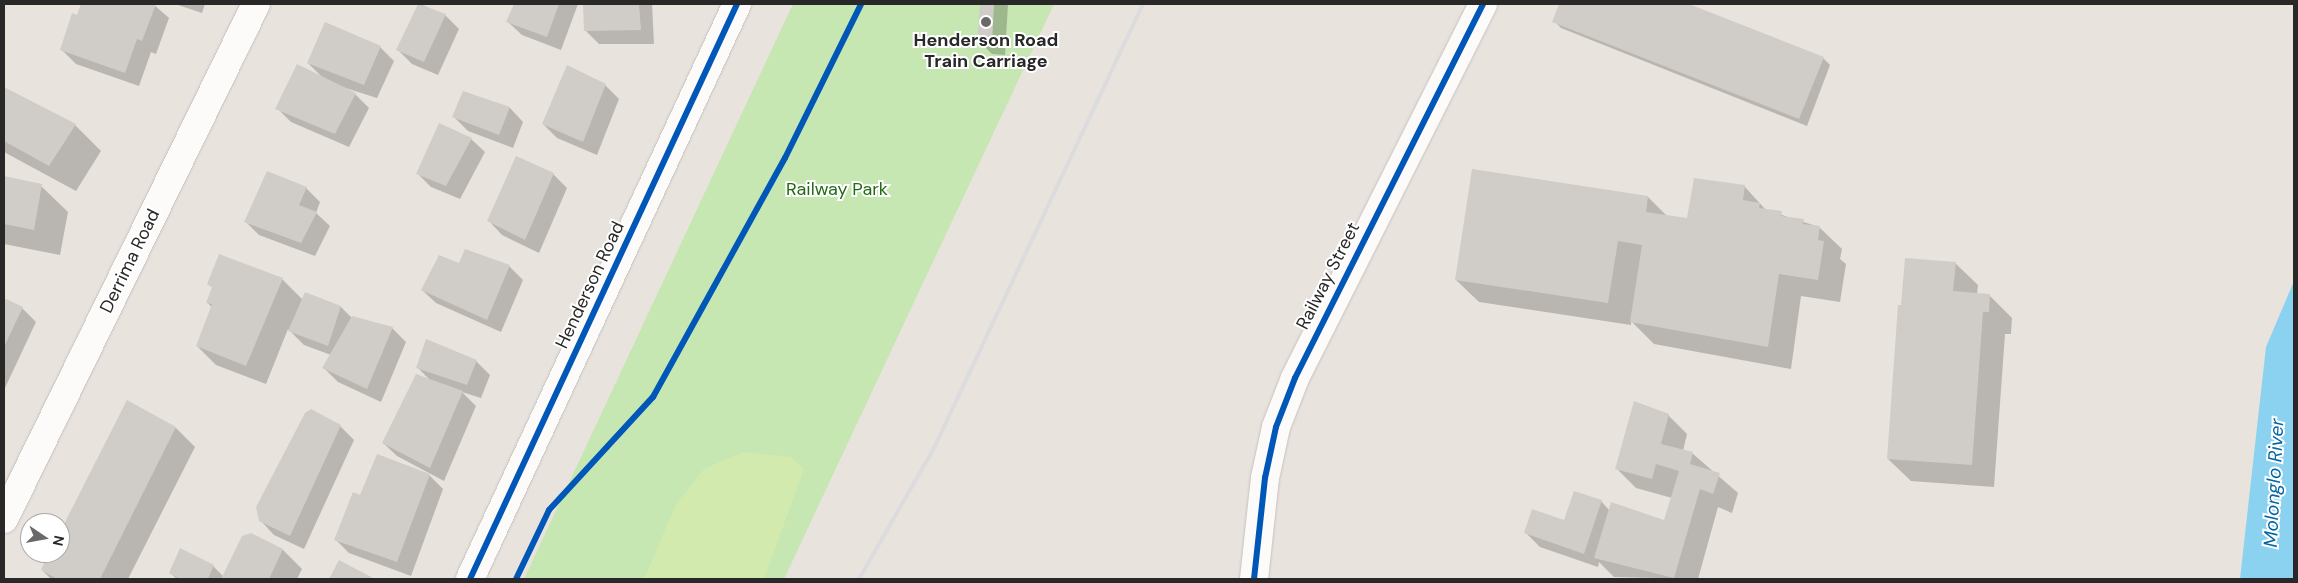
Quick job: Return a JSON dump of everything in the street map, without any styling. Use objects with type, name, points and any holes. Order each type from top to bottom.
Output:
[{"type":"street","name":"Derrima Road","points":[[4,519],[256,4]]},
{"type":"street","name":"Henderson Road","points":[[470,579],[737,4]]},
{"type":"street","name":"Railway Street","points":[[1254,579],[1264,478],[1276,428],[1295,378],[1483,4]]},
{"type":"green space","name":"Railway Park","points":[[793,4],[1054,4],[784,579],[524,579]]},
{"type":"green space","points":[[743,452],[791,457],[804,469],[764,579],[644,579],[676,504],[704,469]]},
{"type":"water","name":"Molonglo River","points":[[2294,281],[2294,579],[2240,579],[2266,347]]},
{"type":"building","points":[[81,4],[156,4],[142,41],[137,39],[125,73],[60,50],[72,13],[77,15]]},
{"type":"building","points":[[418,4],[446,14],[424,62],[396,50]]},
{"type":"building","points":[[514,4],[559,4],[547,37],[506,22]]},
{"type":"building","points":[[583,4],[639,4],[641,30],[584,31]]},
{"type":"building","name":"Henderson Road Train Carriage","points":[[980,4],[994,4],[992,42],[977,41]]},
{"type":"building","points":[[1559,4],[1689,4],[1824,57],[1799,119],[1552,22]]},
{"type":"building","points":[[325,22],[381,46],[364,85],[307,63]]},
{"type":"building","points":[[297,64],[356,93],[335,134],[275,109]]},
{"type":"building","points":[[567,65],[606,84],[583,142],[542,124]]},
{"type":"building","points":[[4,87],[76,124],[49,166],[4,141]]},
{"type":"building","points":[[463,91],[510,107],[499,135],[452,117]]},
{"type":"building","points":[[439,123],[472,138],[446,186],[416,174]]},
{"type":"building","points":[[516,156],[554,173],[525,240],[487,221]]},
{"type":"building","points":[[1472,169],[1648,196],[1646,212],[1687,218],[1694,178],[1745,185],[1743,200],[1760,203],[1759,208],[1782,211],[1781,216],[1804,219],[1803,224],[1820,226],[1818,240],[1824,241],[1818,280],[1779,274],[1768,347],[1630,322],[1642,245],[1618,241],[1608,303],[1455,280]]},
{"type":"building","points":[[267,171],[307,187],[299,205],[317,212],[301,243],[244,222]]},
{"type":"building","points":[[4,176],[42,184],[34,230],[4,224]]},
{"type":"building","points":[[465,249],[510,265],[487,320],[421,290],[439,255],[459,263]]},
{"type":"building","points":[[219,254],[283,278],[246,366],[196,346],[212,304],[206,303],[212,287],[207,284]]},
{"type":"building","points":[[1905,258],[1956,262],[1953,291],[1990,294],[1989,312],[1983,312],[1972,465],[1887,459],[1898,305],[1901,305]]},
{"type":"building","points":[[305,292],[341,306],[328,346],[288,331]]},
{"type":"building","points":[[4,298],[23,307],[4,347]]},
{"type":"building","points":[[352,316],[393,327],[367,389],[322,368]]},
{"type":"building","points":[[426,339],[477,360],[467,385],[416,368]]},
{"type":"building","points":[[416,374],[463,391],[430,468],[382,443]]},
{"type":"building","points":[[127,400],[176,427],[100,579],[57,579],[41,570],[44,563],[70,563],[70,513]]},
{"type":"building","points":[[1634,401],[1669,414],[1661,444],[1693,452],[1690,464],[1720,473],[1713,494],[1700,489],[1674,578],[1594,558],[1611,502],[1664,520],[1679,471],[1656,464],[1652,479],[1615,469]]},
{"type":"building","points":[[311,409],[341,425],[290,536],[259,521],[256,507],[305,413]]},
{"type":"building","points":[[377,454],[430,474],[397,562],[334,540],[353,492],[360,495]]},
{"type":"building","points":[[1574,491],[1602,500],[1584,554],[1524,533],[1532,509],[1564,520]]},
{"type":"building","points":[[251,533],[283,549],[269,579],[221,579],[242,536]]},
{"type":"building","points":[[180,548],[214,565],[208,579],[180,579],[169,573]]},
{"type":"building","points":[[339,560],[375,579],[329,579]]},
{"type":"railway","points":[[859,579],[934,448],[1143,4]]},
{"type":"cycle path","points":[[470,579],[737,4]]},
{"type":"cycle path","points":[[516,579],[549,510],[653,397],[785,158],[861,4]]},
{"type":"cycle path","points":[[1254,579],[1265,478],[1276,427],[1295,378],[1483,4]]},
{"type":"place","name":"Henderson Road Train Carriage","points":[[986,22]]}]
